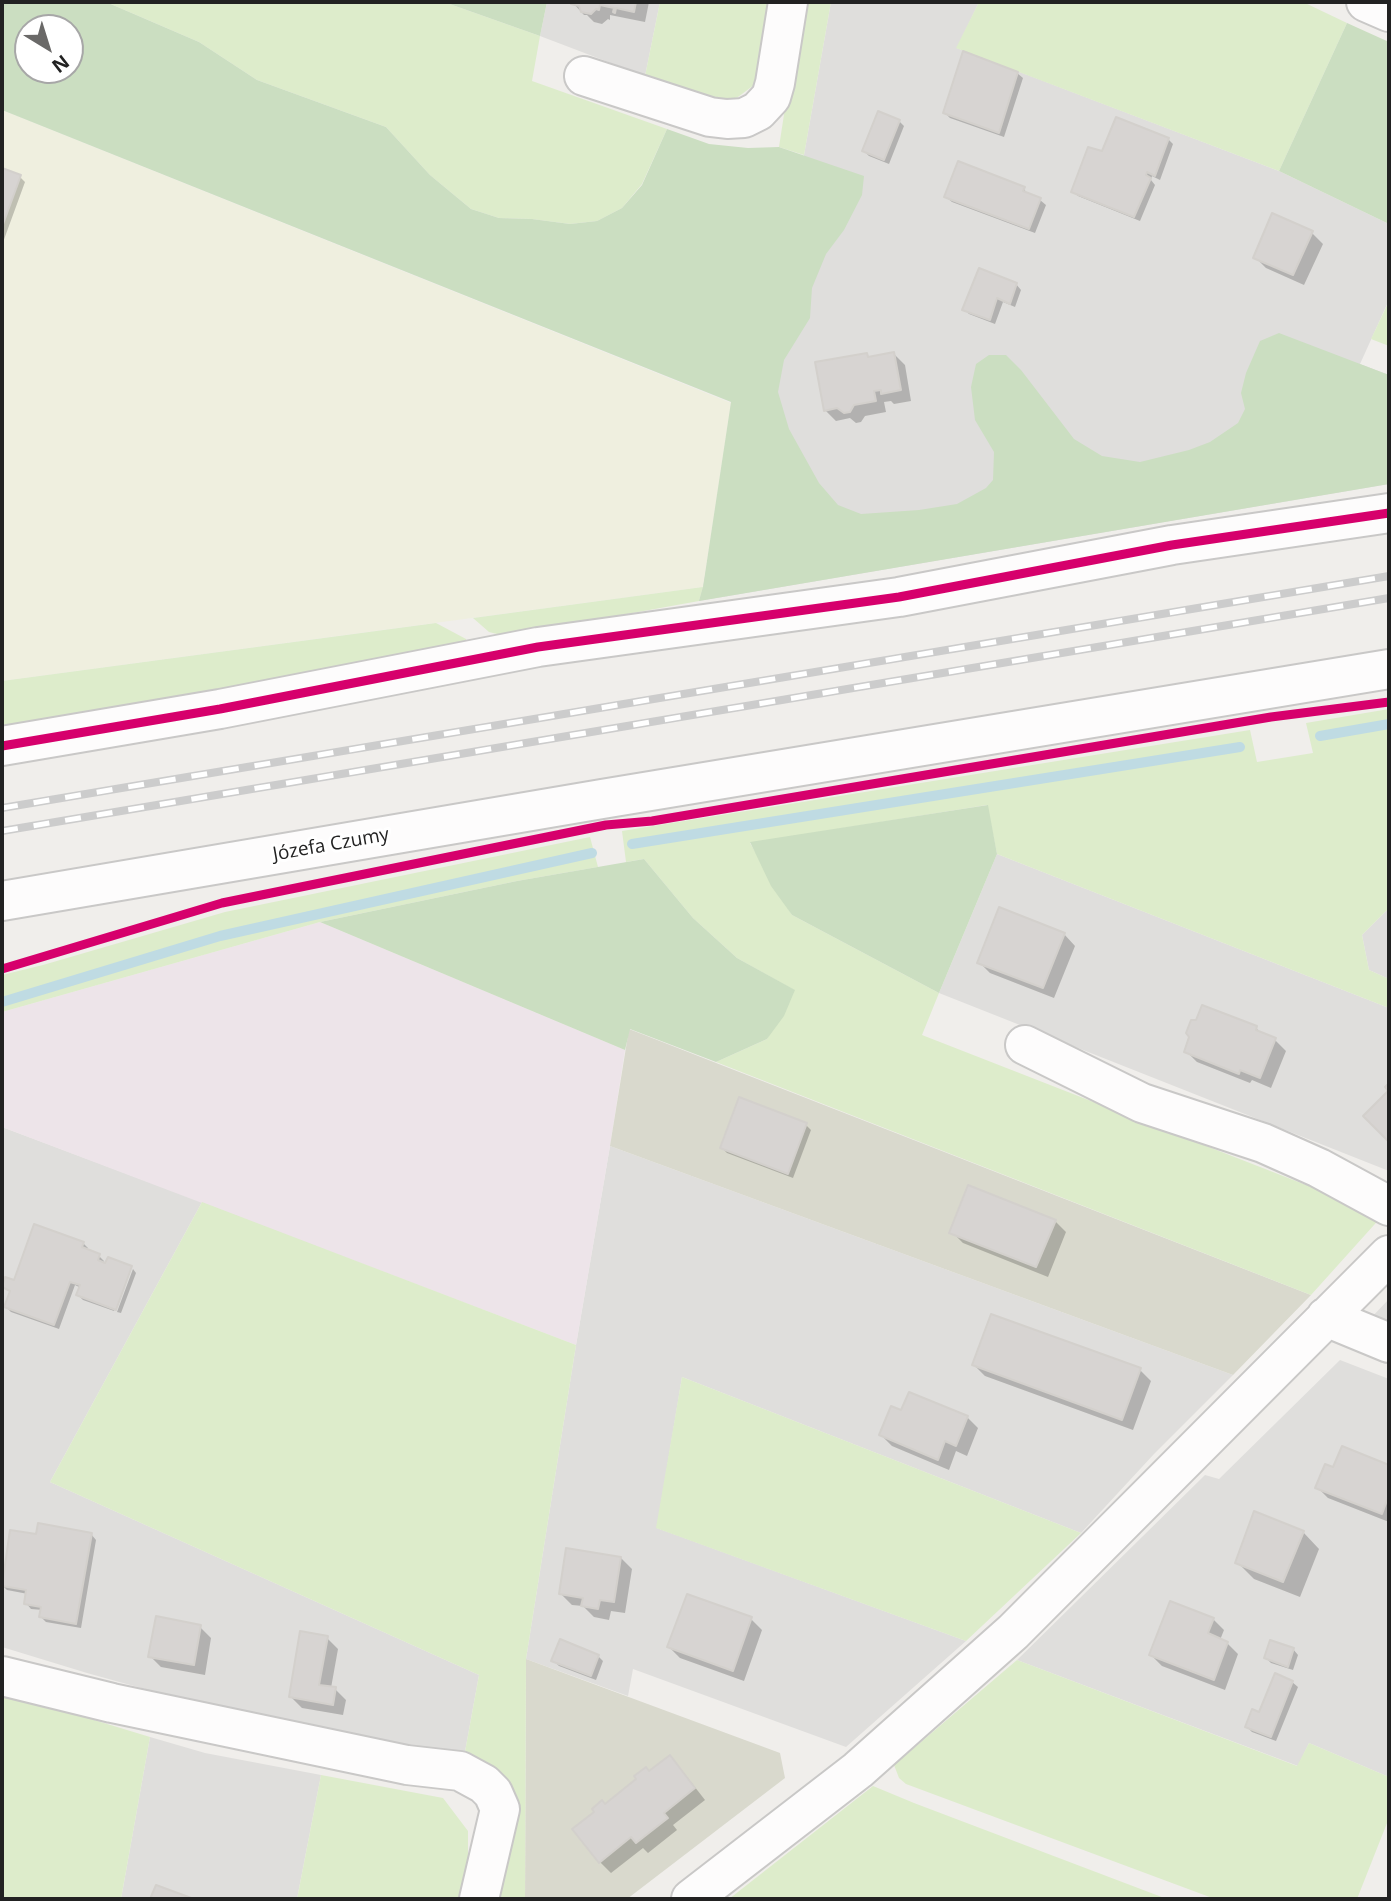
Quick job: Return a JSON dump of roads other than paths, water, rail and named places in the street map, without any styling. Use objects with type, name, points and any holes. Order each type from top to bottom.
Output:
[{"type":"street","points":[[584,76],[710,117],[744,118],[758,111],[771,97],[788,2]]},
{"type":"street","points":[[1366,2],[1389,12]]},
{"type":"street","points":[[2,746],[220,709],[538,647],[900,597],[1172,545],[1389,513]]},
{"type":"street","name":"Józefa Czumy","points":[[2,901],[1389,669]]},
{"type":"street","points":[[1025,1045],[1142,1103],[1263,1143],[1319,1168],[1389,1206]]},
{"type":"street","points":[[691,1899],[858,1769],[1013,1632],[1389,1255]]},
{"type":"street","points":[[1326,1317],[1389,1343]]},
{"type":"street","points":[[2,1676],[113,1703],[407,1765],[460,1771],[484,1784],[493,1793],[500,1809],[479,1899]]},
{"type":"waterway","points":[[1320,736],[1389,724]]},
{"type":"waterway","points":[[632,844],[1240,747]]},
{"type":"waterway","points":[[2,1002],[220,936],[592,853]]},
{"type":"railway","points":[[2,808],[1389,576]]},
{"type":"railway","points":[[2,831],[1389,598]]}]
